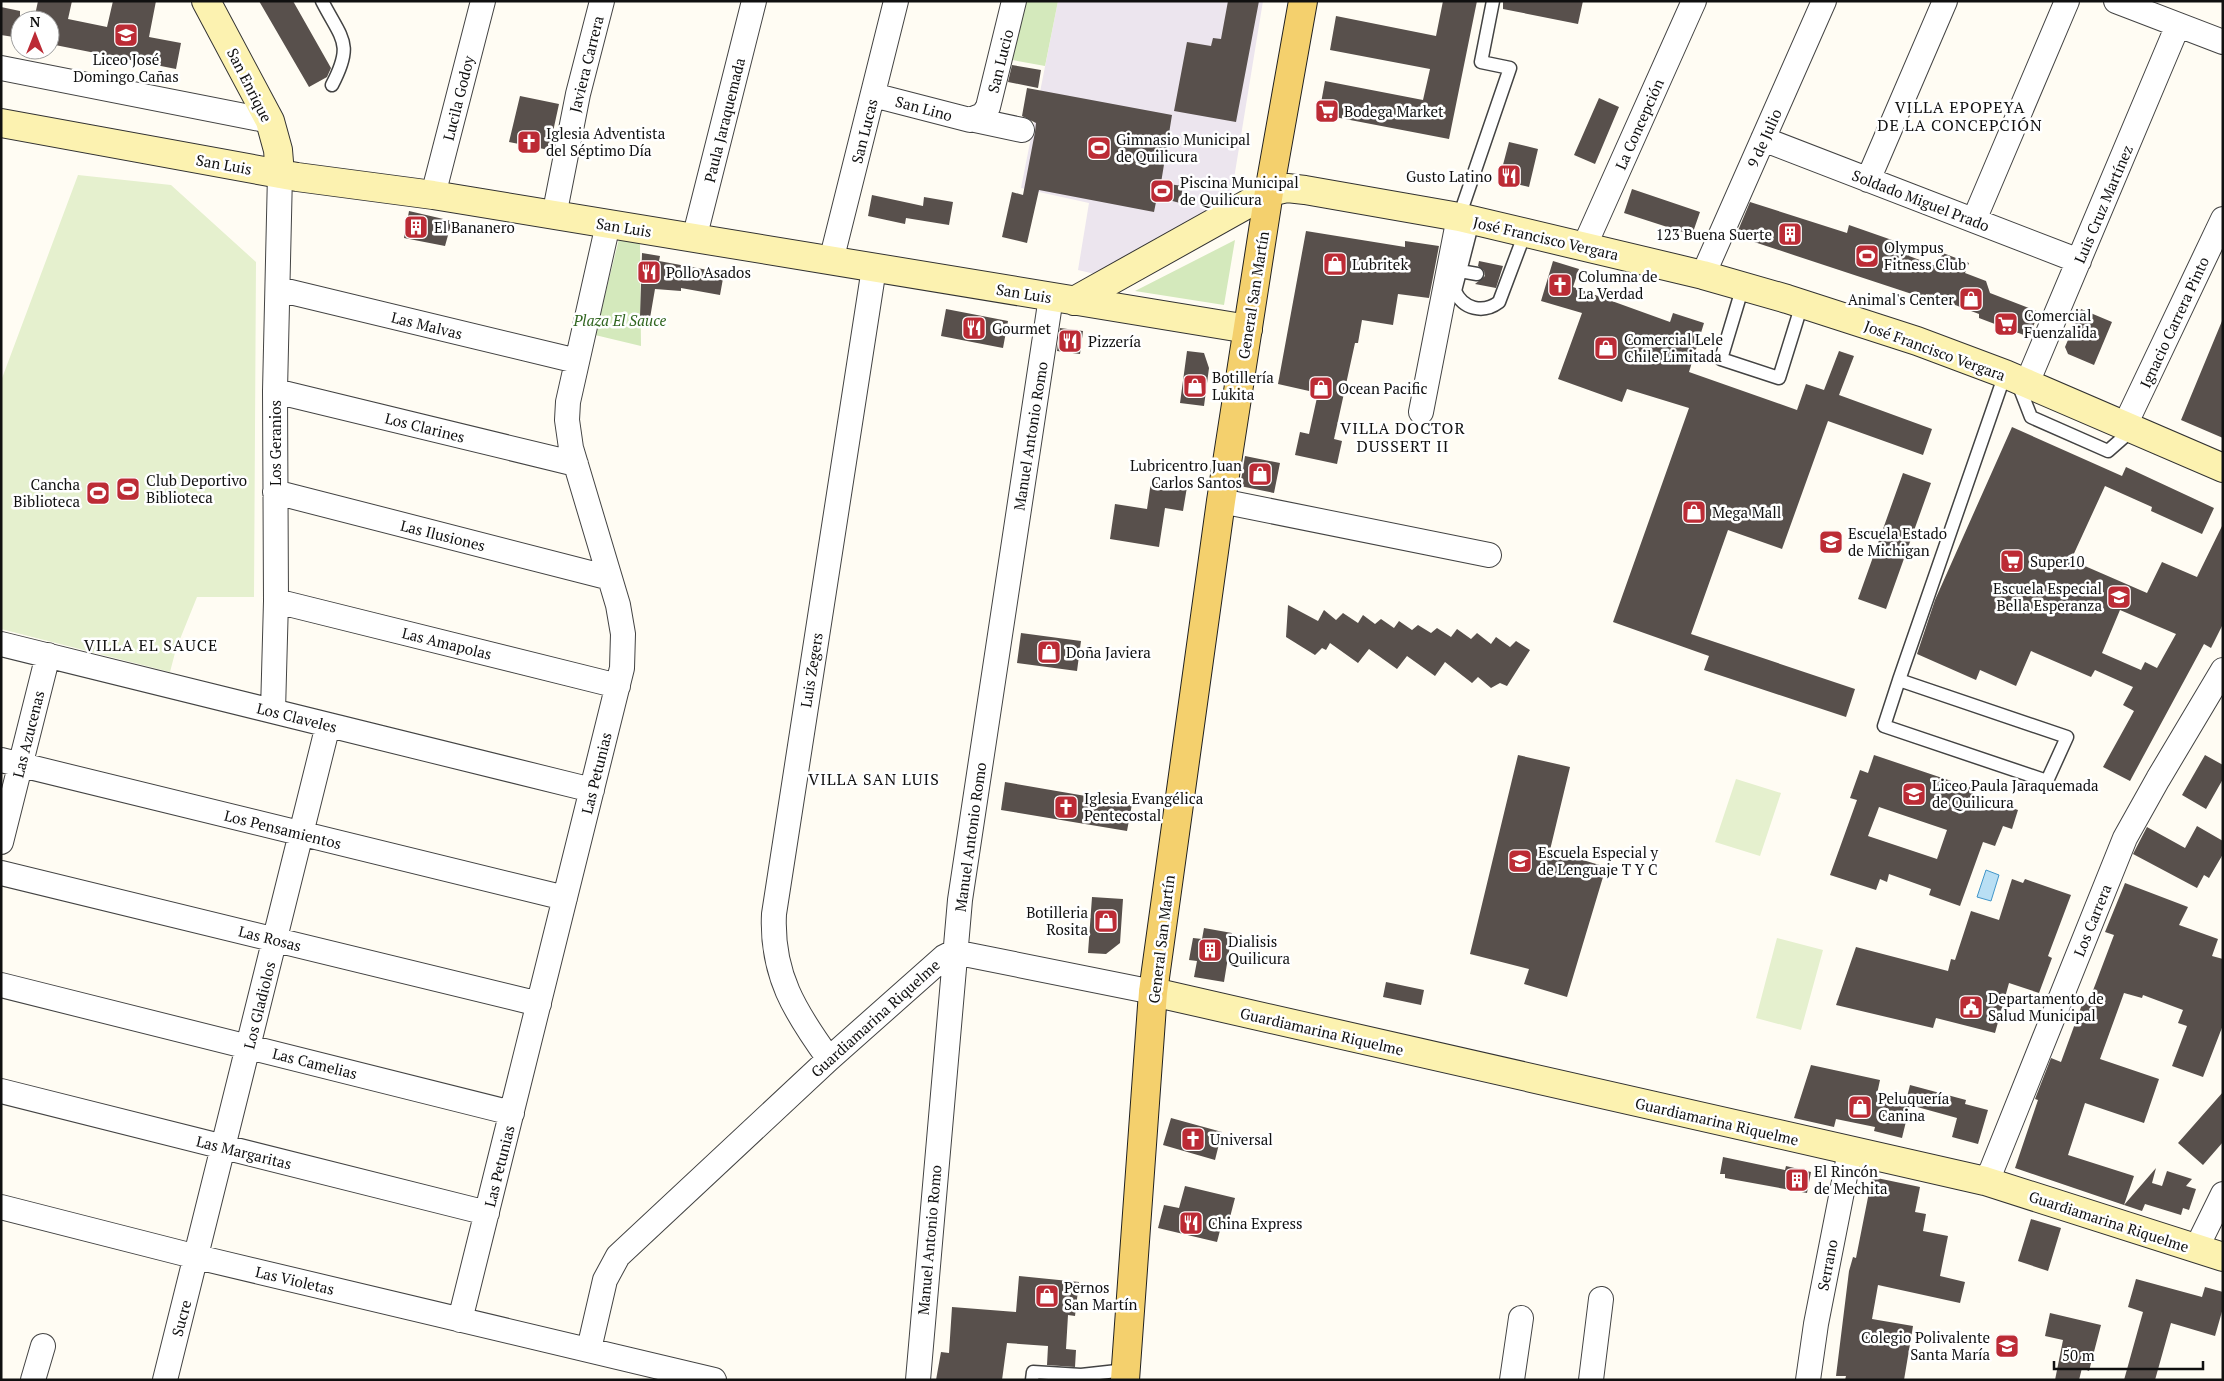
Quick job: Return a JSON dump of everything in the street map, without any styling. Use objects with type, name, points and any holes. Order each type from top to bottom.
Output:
[{"type":"main road","name":"General San Martín","points":[[1125,1375],[1153,992],[1221,501],[1269,192],[1303,1]]},
{"type":"street","name":"San Enrique","points":[[206,1],[270,121],[278,150],[280,174]]},
{"type":"street","name":"Lucila Godoy","points":[[433,195],[483,1]]},
{"type":"street","name":"Javiera Carrera","points":[[554,216],[578,94],[602,1]]},
{"type":"street","name":"Paula Jaraquemada","points":[[694,239],[754,1]]},
{"type":"street","name":"San Lucas","points":[[831,261],[896,1]]},
{"type":"street","name":"San Lucio","points":[[977,119],[988,107],[1014,1]]},
{"type":"street","name":"La Concepción","points":[[1584,247],[1694,1]]},
{"type":"street","name":"9 de Julio","points":[[1703,275],[1824,1]]},
{"type":"street","points":[[1868,180],[1945,1]]},
{"type":"street","points":[[1974,220],[2067,1]]},
{"type":"street","points":[[2116,1],[2223,42]]},
{"type":"street","name":"Luis Cruz Martínez","points":[[2016,379],[2079,261],[2178,25]]},
{"type":"street","points":[[1,68],[270,121]]},
{"type":"street","name":"San Lino","points":[[873,94],[1022,130]]},
{"type":"street","name":"San Luis","points":[[1,123],[280,174],[433,195],[1248,329]]},
{"type":"street","name":"Soldado Miguel Prado","points":[[1763,139],[2079,261]]},
{"type":"street","name":"Los Geranios","points":[[273,711],[276,600],[275,391],[280,174]]},
{"type":"street","name":"José Francisco Vergara","points":[[1063,299],[1269,192],[1287,188],[1305,190],[1466,219],[1744,286],[1917,341],[2016,379],[2223,468]]},
{"type":"street","points":[[1421,412],[1466,219]]},
{"type":"street","name":"Ignacio Carrera Pinto","points":[[2129,427],[2223,219]]},
{"type":"street","name":"Las Petunias","points":[[460,1320],[622,668],[623,634],[610,578],[576,464],[567,420],[568,402],[576,361],[608,224]]},
{"type":"street","name":"Luis Zegers","points":[[829,1059],[800,1017],[782,981],[774,950],[774,914],[874,268]]},
{"type":"street","name":"Las Malvas","points":[[278,289],[576,361]]},
{"type":"street","name":"Manuel Antonio Romo","points":[[918,1380],[960,900],[1063,299]]},
{"type":"street","name":"Los Clarines","points":[[275,391],[576,464]]},
{"type":"street","name":"Las Ilusiones","points":[[275,492],[610,578]]},
{"type":"street","points":[[1221,501],[1489,555]]},
{"type":"street","name":"Las Amapolas","points":[[276,600],[618,686]]},
{"type":"street","name":"Los Claveles","points":[[1,644],[592,790]]},
{"type":"street","name":"Las Azucenas","points":[[1,842],[11,762],[48,655]]},
{"type":"street","name":"Los Carrera","points":[[1985,1181],[1992,1169],[2125,838],[2223,670]]},
{"type":"street","name":"Los Gladiolos","points":[[197,1257],[328,725]]},
{"type":"street","name":"Los Pensamientos","points":[[11,762],[565,898]]},
{"type":"street","name":"Las Rosas","points":[[1,873],[539,1004]]},
{"type":"street","name":"Guardiamarina Riquelme","points":[[589,1349],[605,1280],[618,1256],[829,1059],[933,965],[954,952],[1153,992],[1985,1181],[2223,1257]]},
{"type":"street","name":"Las Camelias","points":[[1,985],[512,1113]]},
{"type":"street","name":"Las Margaritas","points":[[1,1090],[487,1213]]},
{"type":"street","name":"Serrano","points":[[1808,1380],[1816,1324],[1850,1151]]},
{"type":"street","points":[[2196,1249],[2223,1194]]},
{"type":"street","name":"Las Violetas","points":[[1,1207],[197,1257],[714,1380]]},
{"type":"street","name":"Sucre","points":[[165,1380],[197,1257]]},
{"type":"street","points":[[1591,1380],[1601,1299]]},
{"type":"street","points":[[1512,1380],[1521,1318]]},
{"type":"street","points":[[34,1380],[43,1346]]},
{"type":"lane","points":[[322,1],[345,46],[343,64],[332,85]]},
{"type":"lane","points":[[1493,1],[1481,62],[1510,68],[1466,219],[1460,270],[1455,291],[1458,298],[1470,307],[1479,310],[1492,308],[1499,302],[1503,280],[1525,233]]},
{"type":"lane","points":[[1460,270],[1477,274]]},
{"type":"lane","points":[[1744,286],[1721,359],[1779,378],[1802,304]]},
{"type":"lane","points":[[1899,680],[2067,737],[2047,781],[1884,726],[1899,680],[2016,379]]},
{"type":"lane","points":[[1032,1380],[1033,1372],[1081,1377],[1125,1375]]},
{"type":"shaded area","points":[[1058,1],[1263,1],[1230,203],[1099,275],[1078,270],[1089,203],[1021,188]]},
{"type":"green space","points":[[1020,1],[1058,1],[1045,66],[1007,59]]},
{"type":"green space","name":"Club Deportivo Biblioteca","points":[[78,175],[171,185],[256,262],[254,597],[197,597],[176,649],[170,672],[1,629],[1,381]]},
{"type":"green space","name":"Plaza El Sauce","points":[[619,239],[640,242],[641,346],[595,335]]},
{"type":"green space","points":[[1235,240],[1224,305],[1135,291]]},
{"type":"green space","points":[[1736,779],[1781,793],[1760,856],[1715,842]]},
{"type":"green space","points":[[1777,938],[1823,950],[1801,1030],[1756,1018]]},
{"type":"water","points":[[1986,870],[1999,875],[1991,901],[1977,897]]},
{"type":"building","points":[[38,1],[72,1],[68,19],[107,27],[113,1],[156,1],[149,37],[181,43],[176,69],[60,46],[60,10],[36,10]]},
{"type":"building","points":[[259,1],[293,1],[331,68],[327,77],[309,87]]},
{"type":"building","points":[[1228,1],[1259,1],[1236,122],[1174,111],[1187,42],[1211,46],[1213,38],[1221,39]]},
{"type":"building","points":[[1443,1],[1477,1],[1449,139],[1319,114],[1325,81],[1423,100],[1430,69],[1330,50],[1336,16],[1436,36]]},
{"type":"building","points":[[1503,1],[1583,1],[1578,24],[1503,9]]},
{"type":"building","points":[[1,7],[15,10],[10,10],[10,36],[1,35]]},
{"type":"building","points":[[1012,65],[1041,70],[1038,88],[1008,82]]},
{"type":"building","name":"Gimnasio Municipal de Quilicura","points":[[1027,88],[1172,115],[1161,183],[1183,186],[1180,203],[1157,197],[1154,212],[1039,190],[1027,243],[1002,237],[1012,192],[1023,195],[1035,132],[1036,123],[1022,116]]},
{"type":"building","points":[[520,96],[559,104],[549,150],[509,142]]},
{"type":"building","points":[[1599,98],[1619,107],[1595,164],[1574,155]]},
{"type":"building","points":[[1509,142],[1538,149],[1529,187],[1499,180]]},
{"type":"building","points":[[1632,189],[1700,212],[1692,235],[1624,213]]},
{"type":"building","points":[[872,195],[923,206],[924,197],[953,202],[949,225],[906,218],[905,224],[868,216]]},
{"type":"building","points":[[1750,202],[1847,233],[1849,225],[1912,247],[1909,256],[1936,266],[1943,253],[1969,263],[1965,273],[1986,281],[1990,293],[2039,312],[2029,337],[1979,318],[1979,314],[1926,294],[1924,298],[1739,237],[1737,233]]},
{"type":"building","points":[[409,211],[452,221],[445,246],[404,238]]},
{"type":"building","points":[[1306,231],[1405,247],[1405,241],[1439,246],[1429,298],[1398,294],[1393,325],[1362,320],[1358,343],[1355,343],[1334,439],[1342,441],[1337,464],[1295,455],[1300,432],[1309,434],[1318,393],[1278,384]]},
{"type":"building","points":[[642,253],[660,256],[659,261],[724,273],[720,295],[681,288],[681,291],[655,289],[650,318],[640,317]]},
{"type":"building","points":[[1479,261],[1503,266],[1496,288],[1475,284],[1485,276],[1484,271],[1478,266]]},
{"type":"building","points":[[1553,261],[1579,269],[1573,287],[1670,322],[1673,313],[1704,323],[1689,372],[1797,410],[1806,384],[1824,390],[1839,351],[1854,356],[1839,395],[1932,429],[1923,455],[1828,421],[1782,549],[1728,530],[1691,634],[1855,689],[1846,717],[1704,670],[1709,656],[1613,622],[1689,408],[1627,389],[1622,402],[1558,379],[1582,313],[1541,301]]},
{"type":"building","points":[[946,309],[1008,321],[1003,348],[941,336]]},
{"type":"building","points":[[2081,309],[2112,322],[2094,365],[2068,354],[2065,347]]},
{"type":"building","points":[[2223,321],[2223,438],[2181,420]]},
{"type":"building","name":"Pizzería","points":[[1060,328],[1083,331],[1080,354],[1057,351]]},
{"type":"building","name":"Botillería Lukita","points":[[1187,351],[1204,353],[1209,368],[1204,406],[1180,403]]},
{"type":"building","points":[[2012,427],[2122,476],[2126,467],[2214,508],[2202,534],[2151,511],[2152,507],[2105,486],[2071,560],[2147,593],[2162,562],[2197,577],[2223,524],[2223,624],[2211,648],[2204,644],[2130,781],[2103,767],[2134,711],[2123,705],[2133,687],[2095,670],[2091,677],[2031,651],[2016,686],[1980,670],[1976,680],[1917,654],[1935,600]],"holes":[[[2120,610],[2176,634],[2157,668],[2145,662],[2141,670],[2102,653]]]},
{"type":"building","name":"Lubricentro Juan Carlos Santos","points":[[1245,456],[1280,463],[1274,493],[1240,486]]},
{"type":"building","points":[[1903,473],[1931,483],[1886,609],[1858,599]]},
{"type":"building","points":[[1151,482],[1187,487],[1183,511],[1165,508],[1159,547],[1110,539],[1115,504],[1147,509]]},
{"type":"building","points":[[1288,605],[1318,621],[1324,610],[1336,620],[1343,613],[1358,623],[1363,615],[1375,624],[1381,619],[1394,628],[1399,621],[1412,630],[1418,625],[1431,633],[1437,628],[1451,637],[1457,629],[1471,639],[1477,633],[1491,644],[1496,637],[1510,647],[1516,641],[1530,650],[1507,686],[1500,683],[1491,688],[1478,677],[1472,683],[1445,662],[1435,676],[1407,656],[1397,669],[1369,649],[1358,663],[1330,643],[1326,650],[1322,648],[1315,655],[1286,637]]},
{"type":"building","name":"Doña Javiera","points":[[1021,633],[1081,641],[1077,671],[1017,663]]},
{"type":"building","points":[[1518,755],[1570,767],[1550,850],[1606,867],[1567,997],[1524,984],[1529,969],[1470,954]]},
{"type":"building","points":[[1874,755],[1975,789],[1972,795],[2018,810],[2012,829],[2003,826],[1995,846],[1983,842],[1960,906],[1929,895],[1931,889],[1889,874],[1887,882],[1880,879],[1876,890],[1830,875],[1857,800],[1850,798],[1860,770],[1868,773]],"holes":[[[1879,807],[1947,830],[1937,859],[1868,836]]]},
{"type":"building","points":[[2205,755],[2223,765],[2223,779],[2206,809],[2182,795]]},
{"type":"building","name":"Iglesia Evangélica Pentecostal","points":[[1005,782],[1132,804],[1127,831],[1001,810]]},
{"type":"building","points":[[2197,826],[2223,841],[2223,854],[2209,878],[2204,875],[2197,888],[2133,854],[2147,827],[2185,848]]},
{"type":"building","points":[[2012,879],[2023,883],[2025,879],[2071,895],[2048,956],[2052,958],[2039,993],[2009,983],[1995,1033],[1936,1018],[1933,1028],[1836,1005],[1856,947],[1948,971],[1951,959],[1955,960],[1971,911],[1999,920]]},
{"type":"building","points":[[2125,883],[2188,907],[2179,925],[2218,939],[2212,956],[2223,959],[2223,1025],[2203,1077],[2172,1066],[2187,1026],[2178,1023],[2183,1010],[2143,995],[2142,998],[2124,993],[2100,1059],[2159,1079],[2144,1123],[2085,1103],[2068,1155],[2134,1176],[2124,1205],[2015,1168],[2038,1100],[2035,1099],[2051,1058],[2061,1062],[2084,999],[2089,1001],[2114,935],[2105,932]]},
{"type":"building","name":"Botilleria Rosita","points":[[1092,897],[1123,899],[1120,943],[1106,954],[1088,953]]},
{"type":"building","name":"Dialisis Quilicura","points":[[1204,928],[1232,933],[1224,982],[1194,977],[1197,961],[1189,960],[1193,938],[1202,939]]},
{"type":"building","points":[[1386,982],[1424,990],[1421,1005],[1383,997]]},
{"type":"building","points":[[1811,1065],[1880,1080],[1877,1094],[1906,1101],[1910,1085],[1966,1100],[1965,1104],[1988,1110],[1978,1144],[1952,1137],[1957,1118],[1910,1105],[1902,1138],[1874,1131],[1875,1127],[1836,1119],[1834,1127],[1794,1118]]},
{"type":"building","points":[[2223,1092],[2223,1142],[2203,1165],[2178,1143]]},
{"type":"building","name":"Universal","points":[[1171,1118],[1222,1132],[1215,1160],[1163,1145]]},
{"type":"building","points":[[1723,1157],[1785,1170],[1786,1166],[1811,1172],[1807,1193],[1725,1178],[1725,1174],[1720,1174]]},
{"type":"building","points":[[2156,1168],[2152,1183],[2162,1186],[2167,1171],[2192,1179],[2186,1186],[2196,1189],[2189,1210],[2183,1208],[2181,1215],[2145,1204],[2142,1211],[2124,1205]]},
{"type":"building","points":[[1872,1177],[1920,1187],[1915,1212],[1926,1214],[1923,1231],[1948,1236],[1940,1276],[1965,1282],[1960,1303],[1878,1285],[1872,1319],[1913,1326],[1904,1380],[1845,1380],[1846,1376],[1836,1376],[1849,1271],[1853,1257],[1856,1258]]},
{"type":"building","points":[[1185,1186],[1235,1198],[1229,1221],[1223,1219],[1217,1242],[1158,1228],[1164,1205],[1179,1208]]},
{"type":"building","points":[[2031,1219],[2061,1228],[2048,1271],[2018,1261]]},
{"type":"building","points":[[1019,1276],[1079,1282],[1075,1316],[1068,1315],[1066,1349],[1076,1350],[1075,1367],[1047,1365],[1048,1346],[1007,1343],[1002,1380],[936,1380],[941,1352],[949,1353],[952,1307],[1016,1312]]},
{"type":"building","points":[[2136,1279],[2202,1297],[2205,1287],[2223,1292],[2223,1308],[2215,1336],[2171,1323],[2155,1380],[2124,1380],[2143,1312],[2128,1307]]},
{"type":"building","points":[[2050,1313],[2101,1325],[2089,1371],[2082,1368],[2079,1380],[2055,1380],[2063,1340],[2045,1336]]},
{"type":"place","name":"Liceo José Domingo Cañas","points":[[126,35]]},
{"type":"place","name":"Bodega Market","points":[[1327,111]]},
{"type":"place","name":"Iglesia Adventista del Séptimo Día","points":[[529,142]]},
{"type":"place","name":"Gimnasio Municipal de Quilicura","points":[[1099,148]]},
{"type":"place","name":"Gusto Latino","points":[[1509,176]]},
{"type":"place","name":"Piscina Municipal de Quilicura","points":[[1162,191]]},
{"type":"place","name":"El Bananero","points":[[416,227]]},
{"type":"place","name":"123 Buena Suerte","points":[[1790,234]]},
{"type":"place","name":"Olympus Fitness Club","points":[[1867,256]]},
{"type":"place","name":"Lubritek","points":[[1335,264]]},
{"type":"place","name":"Pollo Asados","points":[[649,272]]},
{"type":"place","name":"Columna de La Verdad","points":[[1560,285]]},
{"type":"place","name":"Animal's Center","points":[[1971,299]]},
{"type":"place","name":"Comercial Fuenzalida","points":[[2006,324]]},
{"type":"place","name":"Gourmet","points":[[974,328]]},
{"type":"place","name":"Pizzería","points":[[1070,341]]},
{"type":"place","name":"Comercial Lele Chile Limitada","points":[[1606,348]]},
{"type":"place","name":"Botillería Lukita","points":[[1195,386]]},
{"type":"place","name":"Ocean Pacific","points":[[1321,388]]},
{"type":"place","name":"Lubricentro Juan Carlos Santos","points":[[1260,474]]},
{"type":"place","name":"Club Deportivo Biblioteca","points":[[128,489]]},
{"type":"place","name":"Cancha Biblioteca","points":[[98,493]]},
{"type":"place","name":"Mega Mall","points":[[1694,512]]},
{"type":"place","name":"Escuela Estado de Michigan","points":[[1831,542]]},
{"type":"place","name":"Super10","points":[[2012,561]]},
{"type":"place","name":"Escuela Especial Bella Esperanza","points":[[2119,597]]},
{"type":"place","name":"Doña Javiera","points":[[1049,652]]},
{"type":"place","name":"Liceo Paula Jaraquemada de Quilicura","points":[[1914,794]]},
{"type":"place","name":"Iglesia Evangélica Pentecostal","points":[[1066,807]]},
{"type":"place","name":"Escuela Especial y de Lenguaje T Y C","points":[[1520,861]]},
{"type":"place","name":"Botilleria Rosita","points":[[1106,921]]},
{"type":"place","name":"Dialisis Quilicura","points":[[1210,950]]},
{"type":"place","name":"Departamento de Salud Municipal","points":[[1971,1007]]},
{"type":"place","name":"Peluquería Canina","points":[[1860,1107]]},
{"type":"place","name":"Universal","points":[[1193,1139]]},
{"type":"place","name":"El Rincón de Mechita","points":[[1797,1180]]},
{"type":"place","name":"China Express","points":[[1191,1223]]},
{"type":"place","name":"Pernos San Martín","points":[[1047,1296]]},
{"type":"place","name":"Colegio Polivalente Santa María","points":[[2007,1346]]},
{"type":"district","name":"VILLA EPOPEYA DE LA CONCEPCIÓN","points":[[1960,116]]},
{"type":"district","name":"VILLA DOCTOR DUSSERT II","points":[[1403,437]]},
{"type":"district","name":"VILLA EL SAUCE","points":[[151,645]]},
{"type":"district","name":"VILLA SAN LUIS","points":[[874,779]]}]
